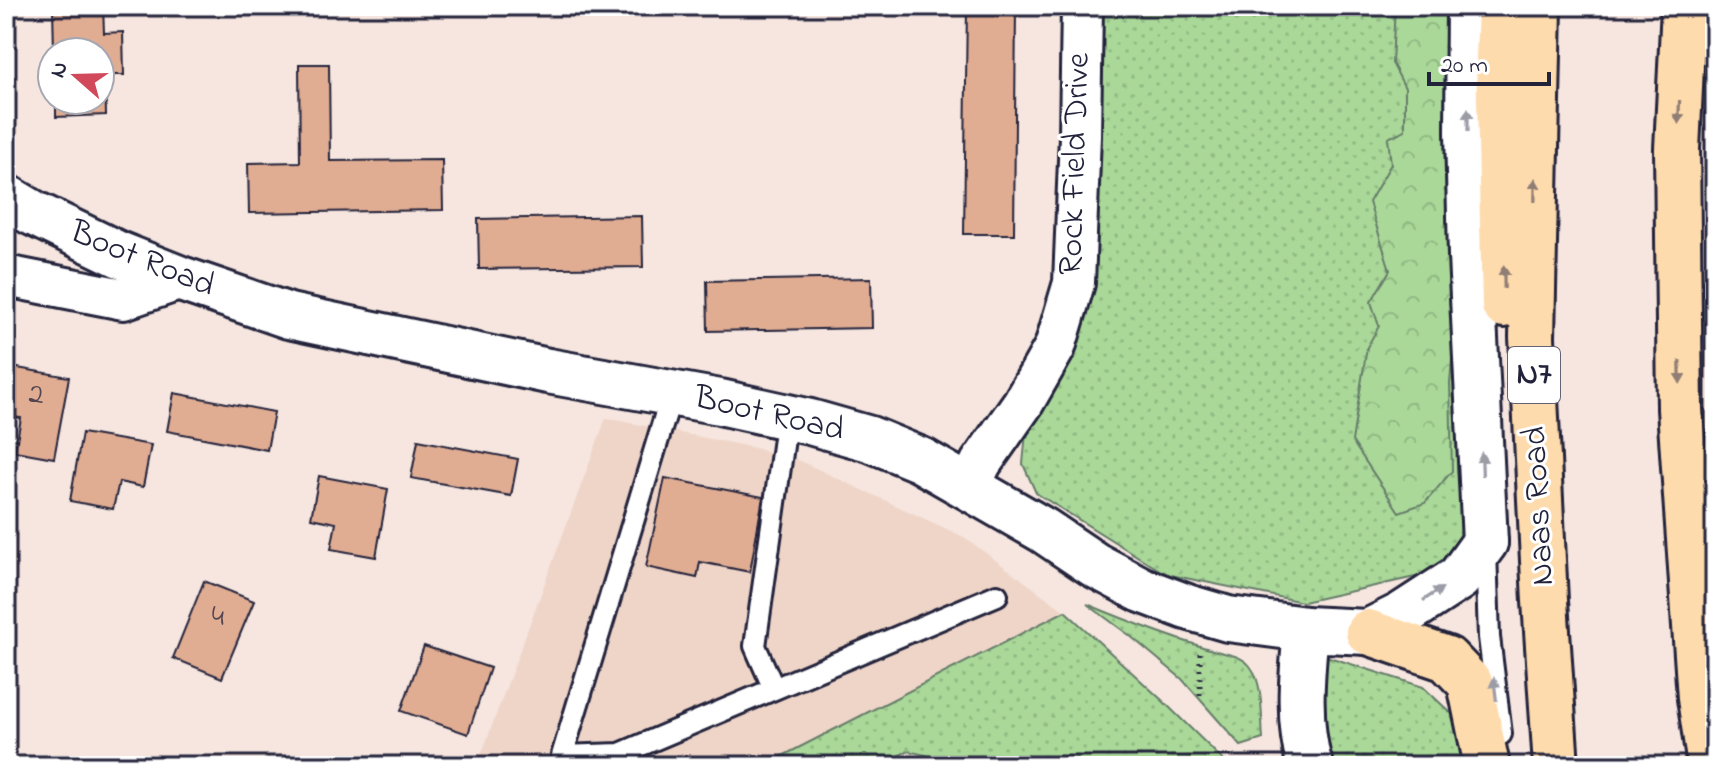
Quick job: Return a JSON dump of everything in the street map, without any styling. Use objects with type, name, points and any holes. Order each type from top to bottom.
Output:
[{"type":"highway","points":[[1500,6],[1498,58],[1505,345],[1519,542],[1534,648],[1555,755]]},
{"type":"highway","name":"Naas Road","points":[[1539,6],[1532,337],[1555,755]]},
{"type":"highway","points":[[1684,6],[1677,149],[1680,409],[1700,698],[1710,766]]},
{"type":"highway","points":[[1700,698],[1715,603]]},
{"type":"highway","points":[[1368,632],[1447,659],[1470,683],[1487,766]]},
{"type":"street","name":"Rock Field Drive","points":[[969,488],[981,463],[1023,403],[1055,347],[1074,283],[1082,6]]},
{"type":"street","points":[[1469,6],[1471,256],[1485,542]]},
{"type":"street","name":"Boot Road","points":[[6,197],[118,254],[289,316],[548,371],[720,402],[870,439],[921,460],[1142,590],[1228,619],[1306,629],[1368,632],[1402,615],[1459,578],[1485,542]]},
{"type":"street","points":[[6,276],[123,299],[181,279]]},
{"type":"street","points":[[1306,629],[1301,713],[1310,766]]},
{"type":"lane","points":[[672,393],[562,756],[620,754],[997,595]]},
{"type":"lane","points":[[774,689],[755,646],[787,417]]},
{"type":"lane","name":"Naas Road","points":[[1485,542],[1489,637],[1505,766]]},
{"type":"path","points":[[1199,646],[1200,700]]},
{"type":"shaded area","points":[[606,418],[755,448],[798,460],[964,537],[1065,611],[763,766],[477,766]]},
{"type":"green space","points":[[1101,6],[1465,6],[1474,517],[1433,573],[1303,602],[1166,574],[1036,493],[1023,464],[1027,422],[1056,375],[1085,318],[1091,250]]},
{"type":"green space","points":[[1395,6],[1451,6],[1457,302],[1450,383],[1452,471],[1425,503],[1399,512],[1352,441],[1367,347],[1379,326],[1371,302],[1390,270],[1369,202],[1391,164],[1388,138],[1405,130],[1405,88],[1392,63]]},
{"type":"green space","points":[[1087,604],[1247,663],[1260,691],[1263,739],[1241,746],[1182,679]]},
{"type":"green space","points":[[1065,611],[1229,766],[965,766],[908,751],[877,766],[763,766]]},
{"type":"green space","points":[[1307,650],[1423,687],[1468,729],[1475,766],[1329,766]]},
{"type":"building","points":[[53,6],[103,6],[104,33],[123,32],[124,75],[116,75],[116,36],[54,36]]},
{"type":"building","points":[[967,6],[1016,6],[1014,234],[964,234]]},
{"type":"building","points":[[299,64],[329,64],[330,161],[442,160],[443,210],[249,213],[248,163],[300,162]]},
{"type":"building","points":[[642,216],[643,267],[479,269],[478,219]]},
{"type":"building","points":[[871,278],[872,328],[708,331],[707,281]]},
{"type":"building","points":[[6,366],[69,377],[54,458],[15,451],[21,418],[6,416]]},
{"type":"building","points":[[174,393],[274,412],[267,450],[167,431]]},
{"type":"building","points":[[82,433],[151,445],[143,487],[119,482],[113,509],[70,501]]},
{"type":"building","points":[[418,440],[518,459],[511,496],[411,478]]},
{"type":"building","points":[[319,476],[388,489],[376,557],[331,549],[336,523],[311,518]]},
{"type":"building","points":[[665,478],[763,497],[750,572],[700,562],[697,578],[646,567]]},
{"type":"building","points":[[204,581],[254,601],[222,678],[173,658]]},
{"type":"building","points":[[424,646],[490,668],[468,734],[401,711]]}]
